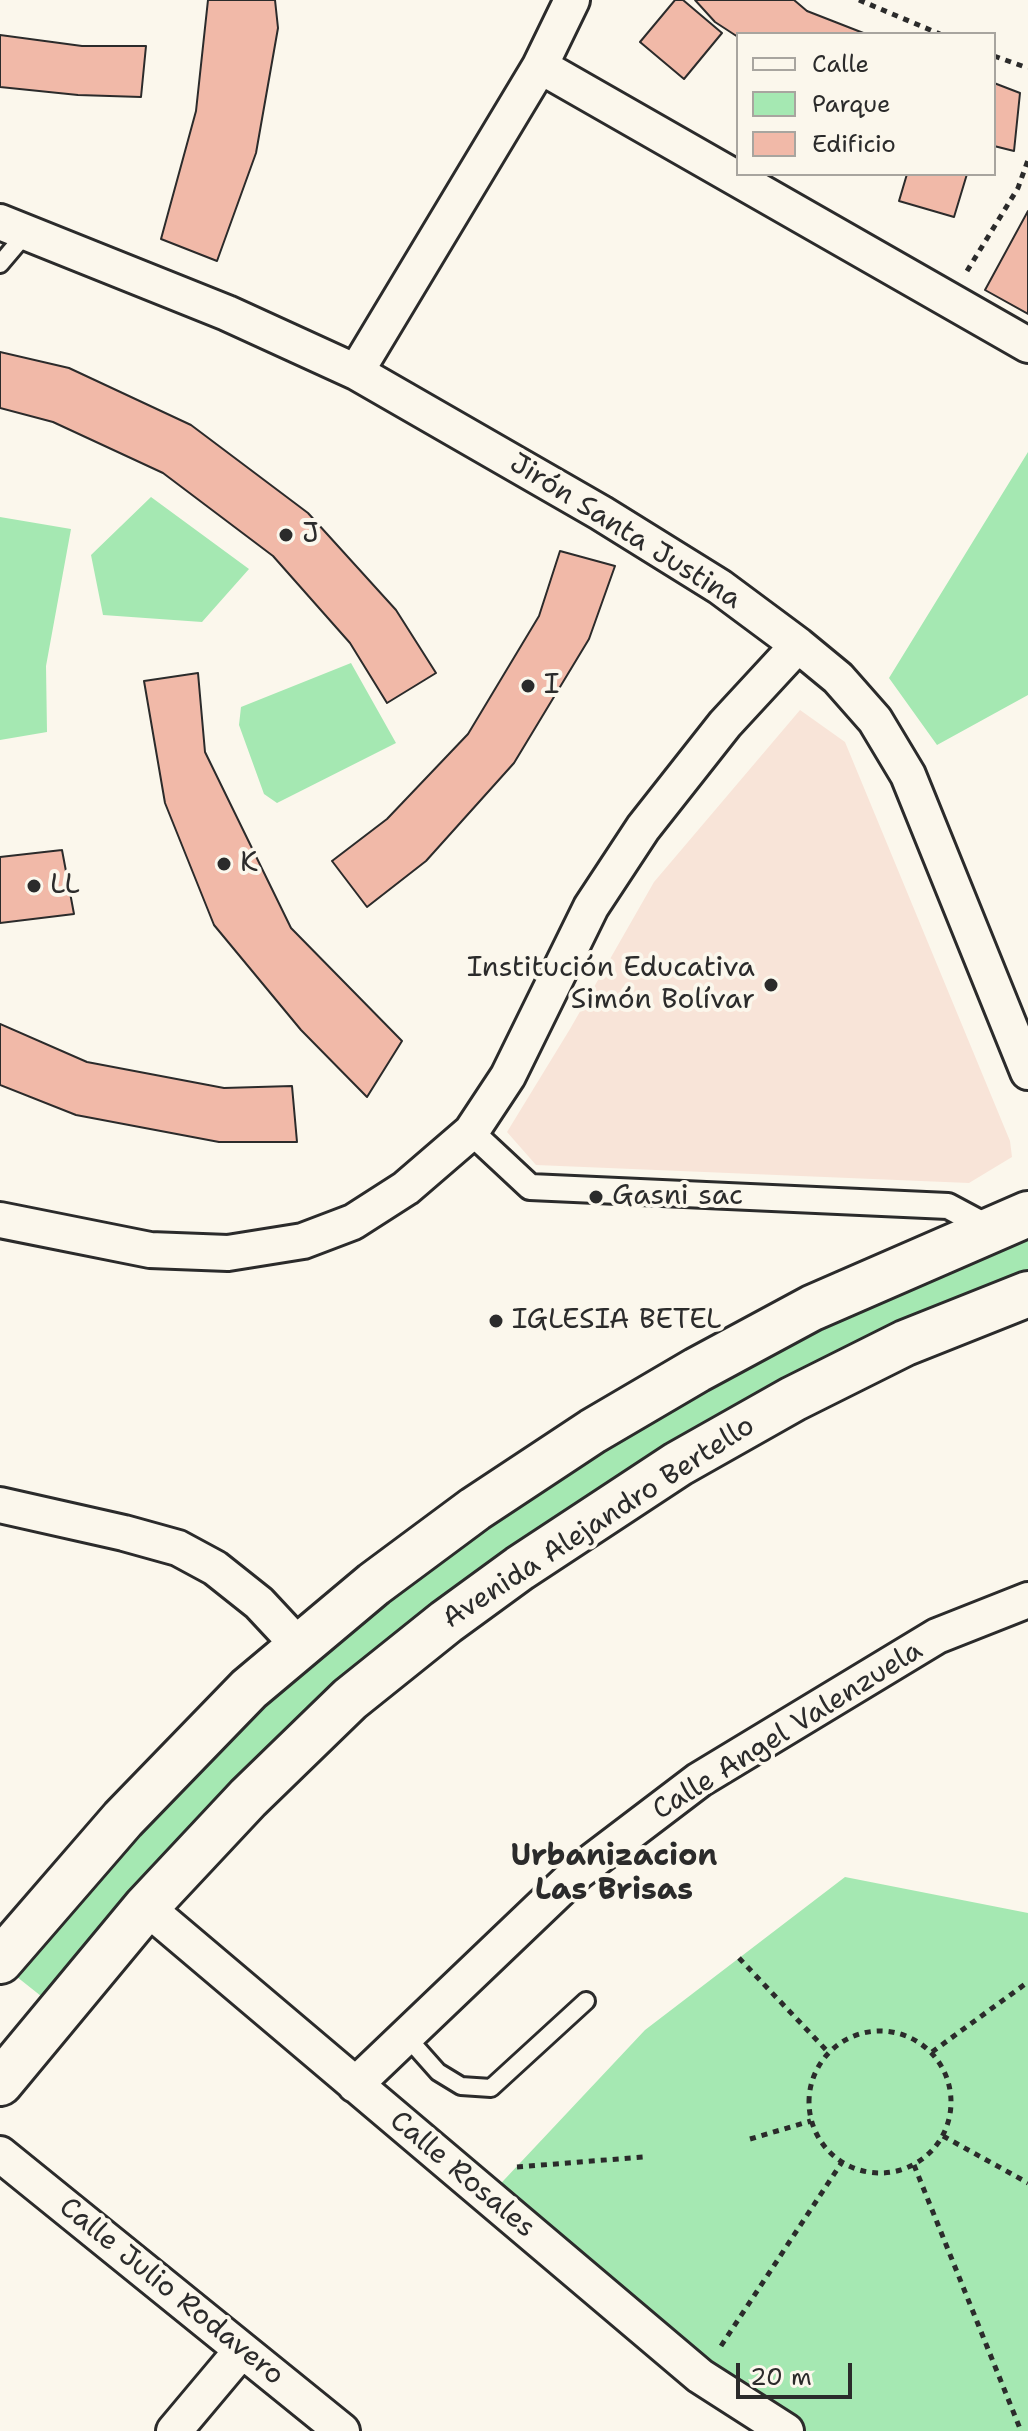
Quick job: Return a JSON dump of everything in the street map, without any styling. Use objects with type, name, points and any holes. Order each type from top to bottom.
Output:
[{"type":"main road","points":[[0,1961],[123,1819],[249,1689],[374,1584],[475,1509],[593,1431],[697,1370],[812,1308],[1009,1221]]},
{"type":"main road","name":"Avenida Alejandro Bertello","points":[[7,2059],[248,1798],[350,1699],[446,1622],[520,1568],[678,1464],[793,1399],[905,1343],[1028,1294]]},
{"type":"street","points":[[356,372],[540,66],[572,0]]},
{"type":"street","points":[[540,66],[1028,345]]},
{"type":"street","name":"Jirón Santa Justina","points":[[14,226],[227,313],[356,372],[601,513],[707,578],[838,678],[875,720],[908,775],[1028,1072]]},
{"type":"street","points":[[0,1220],[150,1250],[228,1253],[303,1241],[353,1222],[406,1188],[471,1132],[508,1076],[591,907],[643,828],[725,724],[798,645]]},
{"type":"street","points":[[471,1132],[530,1187],[948,1206],[1009,1221]]},
{"type":"street","points":[[0,1505],[178,1548],[215,1568],[259,1603],[300,1647]]},
{"type":"street","name":"Calle Angel Valenzuela","points":[[355,2085],[578,1872],[699,1780],[937,1636],[1028,1600]]},
{"type":"street","name":"Calle Rosales","points":[[146,1907],[700,2376],[786,2431]]},
{"type":"street","name":"Calle Julio Rodavero","points":[[0,2154],[342,2431]]},
{"type":"street","points":[[174,2431],[242,2350]]},
{"type":"lane","points":[[0,264],[14,226]]},
{"type":"lane","points":[[406,2036],[438,2072],[461,2086],[491,2088],[586,2001]]},
{"type":"path","points":[[859,0],[935,32]]},
{"type":"path","points":[[996,57],[1028,68]]},
{"type":"path","points":[[961,280],[1018,188],[1028,160]]},
{"type":"path","points":[[739,1958],[829,2053]]},
{"type":"path","points":[[932,2052],[1028,1982]]},
{"type":"path","points":[[880,2031],[903,2034],[932,2052],[945,2071],[951,2092],[951,2114],[943,2136],[929,2154],[914,2165],[883,2173],[863,2171],[842,2162],[823,2144],[811,2121],[810,2087],[817,2069],[829,2053],[847,2039],[880,2031]]},
{"type":"path","points":[[750,2139],[811,2121]]},
{"type":"path","points":[[943,2136],[1028,2183]]},
{"type":"path","points":[[517,2167],[643,2157]]},
{"type":"path","points":[[700,2376],[842,2162]]},
{"type":"path","points":[[914,2165],[1021,2431]]},
{"type":"shaded area","name":"Institución Educativa Simón Bolívar","points":[[800,710],[845,742],[1010,1141],[1012,1157],[969,1183],[536,1165],[507,1132],[654,882]]},
{"type":"green space","points":[[1028,452],[1028,695],[937,745],[889,678]]},
{"type":"green space","points":[[151,497],[249,569],[202,622],[103,615],[91,555]]},
{"type":"green space","points":[[0,517],[71,529],[46,666],[47,732],[0,740]]},
{"type":"green space","points":[[351,663],[396,743],[277,803],[264,794],[239,725],[241,707]]},
{"type":"green space","points":[[1028,1234],[1028,1281],[604,1490],[46,2000],[7,1969],[244,1717],[422,1565],[620,1425],[880,1297]]},
{"type":"green space","points":[[845,1877],[1028,1913],[1028,2431],[786,2431],[489,2196],[645,2030]]},
{"type":"building","points":[[208,0],[275,0],[278,28],[256,153],[217,261],[161,239],[196,111]]},
{"type":"building","points":[[675,0],[683,0],[722,33],[684,79],[640,42]]},
{"type":"building","points":[[695,0],[794,0],[807,11],[861,32],[736,32],[736,36],[715,22]]},
{"type":"building","points":[[0,35],[82,46],[146,46],[141,97],[78,95],[0,87]]},
{"type":"building","points":[[996,84],[1020,93],[1014,151],[996,146]]},
{"type":"building","points":[[906,176],[966,176],[954,217],[899,201]]},
{"type":"building","points":[[1028,211],[1028,314],[985,290]]},
{"type":"building","name":"J","points":[[0,352],[69,368],[191,425],[308,513],[396,610],[436,673],[387,703],[350,643],[273,556],[163,473],[53,422],[0,408]]},
{"type":"building","name":"I","points":[[560,551],[615,566],[589,639],[514,763],[426,861],[367,907],[332,861],[387,819],[468,734],[539,616]]},
{"type":"building","name":"K","points":[[198,673],[205,752],[291,928],[402,1041],[367,1097],[301,1030],[214,925],[165,803],[144,681]]},
{"type":"building","name":"LL","points":[[62,850],[74,914],[0,923],[0,857]]},
{"type":"building","points":[[0,1024],[87,1062],[224,1088],[292,1086],[297,1142],[219,1142],[76,1115],[0,1085]]},
{"type":"place","name":"J","points":[[286,535]]},
{"type":"place","name":"I","points":[[528,686]]},
{"type":"place","name":"K","points":[[224,864]]},
{"type":"place","name":"LL","points":[[34,886]]},
{"type":"place","name":"Institución Educativa Simón Bolívar","points":[[771,985]]},
{"type":"place","name":"Gasni sac","points":[[596,1197]]},
{"type":"place","name":"IGLESIA BETEL","points":[[496,1321]]},
{"type":"district","name":"Urbanizacion Las Brisas","points":[[614,1874]]}]
